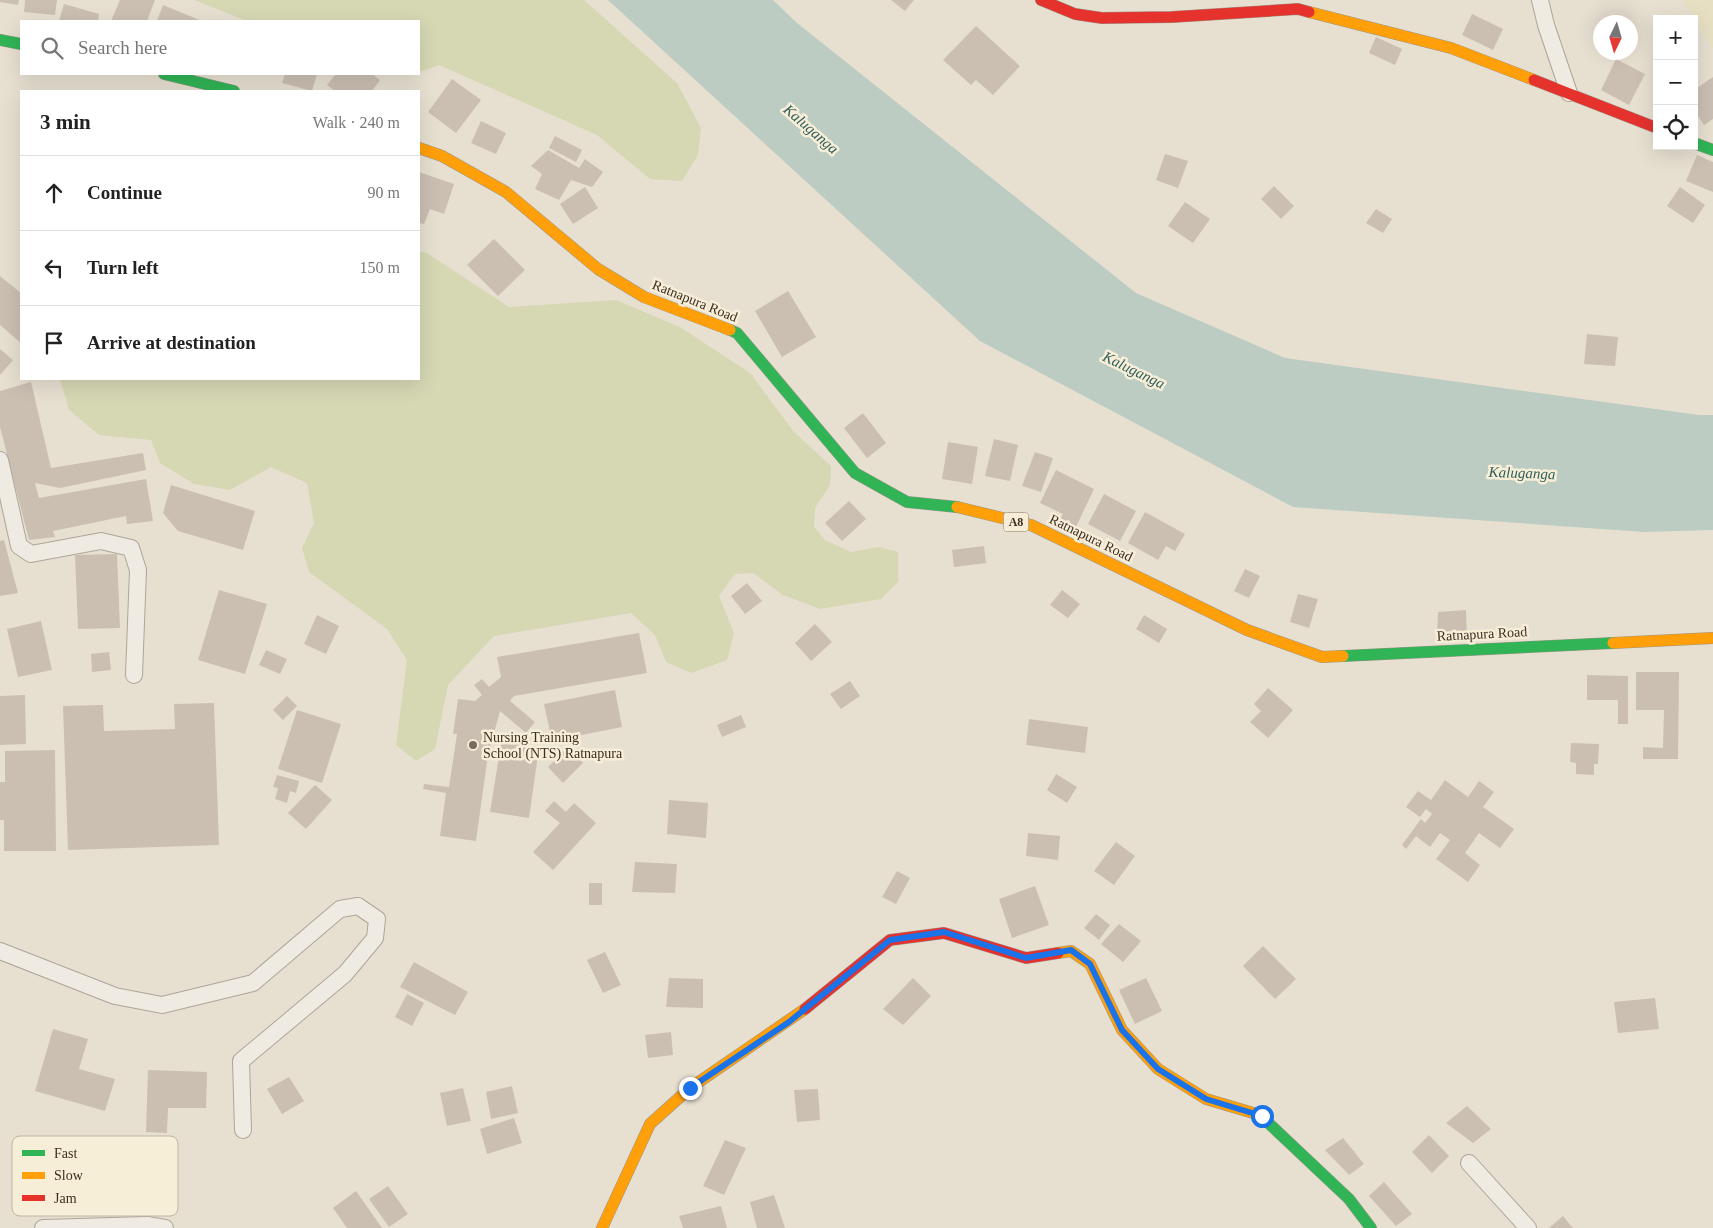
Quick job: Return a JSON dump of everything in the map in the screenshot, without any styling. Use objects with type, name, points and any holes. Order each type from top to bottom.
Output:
[{"type":"main road","points":[[1041,0],[1074,14],[1102,18],[1172,17],[1298,9],[1451,48],[1653,126]]},
{"type":"main road","points":[[0,40],[20,44]]},
{"type":"main road","points":[[168,75],[230,90]]},
{"type":"main road","points":[[1698,144],[1713,150]]},
{"type":"main road","name":"Ratnapura Road","points":[[420,148],[442,156],[506,192],[598,270],[644,297],[737,333],[855,473],[907,502],[956,507],[1031,525],[1247,630],[1322,657],[1713,638]]},
{"type":"main road","points":[[602,1228],[650,1124],[690,1088],[789,1022],[890,940],[944,932],[1026,958],[1071,950],[1090,964],[1122,1030],[1158,1069],[1206,1099],[1262,1116],[1348,1199],[1371,1228]]},
{"type":"street","points":[[1540,0],[1546,25],[1569,93]]},
{"type":"street","points":[[0,460],[19,546],[31,554],[101,541],[131,548],[138,570],[134,675]]},
{"type":"street","points":[[0,951],[115,996],[162,1005],[253,983],[340,909],[358,906],[377,919],[375,938],[345,974],[241,1061],[243,1130]]},
{"type":"street","points":[[1469,1163],[1528,1228]]},
{"type":"street","points":[[43,1228],[147,1225],[166,1228]]},
{"type":"shaded area","points":[[1683,0],[1713,0],[1713,49],[1698,24],[1698,15],[1692,15]]},
{"type":"green space","points":[[194,0],[584,0],[677,83],[701,128],[698,155],[682,181],[650,179],[597,135],[439,65],[420,72],[420,20],[244,20]]},
{"type":"green space","points":[[420,251],[427,253],[509,307],[616,300],[680,327],[750,373],[794,432],[831,466],[830,485],[815,508],[814,527],[825,540],[851,552],[879,547],[898,552],[898,582],[881,599],[820,609],[783,595],[753,573],[735,574],[719,596],[734,633],[727,660],[691,673],[666,662],[655,635],[631,613],[494,636],[448,685],[435,749],[416,761],[396,745],[407,660],[387,629],[309,572],[302,548],[314,523],[307,483],[271,467],[230,490],[194,484],[160,463],[151,440],[99,435],[69,410],[60,380],[420,380]]},
{"type":"water","name":"Kaluganga","points":[[608,0],[773,0],[797,23],[1136,293],[1285,358],[1699,415],[1713,415],[1713,530],[1644,532],[1293,507],[980,341]]},
{"type":"building","points":[[0,0],[19,0],[18,5],[0,2]]},
{"type":"building","points":[[25,0],[57,0],[55,15],[24,12]]},
{"type":"building","points":[[120,0],[155,0],[147,20],[111,20]]},
{"type":"building","points":[[891,0],[914,0],[905,11]]},
{"type":"building","points":[[64,4],[99,14],[98,20],[59,20]]},
{"type":"building","points":[[163,5],[200,20],[157,20]]},
{"type":"building","points":[[1472,14],[1503,29],[1493,50],[1462,35]]},
{"type":"building","points":[[976,26],[1020,66],[993,95],[976,80],[971,85],[943,60]]},
{"type":"building","points":[[1376,37],[1402,49],[1395,65],[1369,53]]},
{"type":"building","points":[[1616,60],[1645,74],[1629,105],[1601,90]]},
{"type":"building","points":[[285,75],[317,75],[312,90],[282,83]]},
{"type":"building","points":[[335,75],[373,75],[380,80],[373,90],[334,90],[327,85]]},
{"type":"building","points":[[1713,77],[1713,119],[1704,125],[1698,116],[1698,87]]},
{"type":"building","points":[[452,79],[481,100],[456,133],[428,112]]},
{"type":"building","points":[[481,121],[506,133],[496,154],[471,143]]},
{"type":"building","points":[[555,136],[582,150],[576,162],[549,148]]},
{"type":"building","points":[[548,150],[579,168],[585,159],[603,172],[592,187],[571,180],[559,200],[535,189],[542,174],[531,166]]},
{"type":"building","points":[[1165,154],[1188,161],[1178,188],[1156,180]]},
{"type":"building","points":[[1697,155],[1713,162],[1713,192],[1686,181]]},
{"type":"building","points":[[420,172],[454,184],[444,214],[430,209],[424,224],[420,223]]},
{"type":"building","points":[[1274,186],[1294,206],[1281,219],[1261,199]]},
{"type":"building","points":[[585,187],[598,208],[573,224],[560,204]]},
{"type":"building","points":[[1680,187],[1705,205],[1693,223],[1667,206]]},
{"type":"building","points":[[1185,202],[1210,219],[1193,243],[1168,226]]},
{"type":"building","points":[[1376,209],[1392,219],[1383,233],[1366,223]]},
{"type":"building","points":[[494,239],[525,270],[498,296],[467,265]]},
{"type":"building","points":[[0,276],[20,292],[20,342],[0,325]]},
{"type":"building","points":[[788,291],[816,337],[782,357],[755,311]]},
{"type":"building","points":[[1587,334],[1618,337],[1615,366],[1584,364]]},
{"type":"building","points":[[0,349],[13,360],[0,375]]},
{"type":"building","points":[[31,382],[51,468],[143,453],[146,470],[60,488],[35,483],[39,498],[146,479],[153,521],[127,524],[126,516],[53,531],[55,537],[29,540],[0,427],[0,391]]},
{"type":"building","points":[[863,413],[886,443],[867,458],[844,428]]},
{"type":"building","points":[[994,439],[1018,445],[1010,481],[985,476]]},
{"type":"building","points":[[948,442],[978,447],[972,484],[942,479]]},
{"type":"building","points":[[1035,452],[1053,458],[1041,492],[1022,486]]},
{"type":"building","points":[[1056,470],[1094,489],[1075,529],[1059,521],[1063,514],[1040,503]]},
{"type":"building","points":[[171,485],[255,511],[243,550],[178,531],[163,513]]},
{"type":"building","points":[[1104,494],[1136,511],[1120,541],[1088,524]]},
{"type":"building","points":[[849,501],[866,519],[842,541],[825,523]]},
{"type":"building","points":[[1145,512],[1185,534],[1175,551],[1166,546],[1158,560],[1128,543]]},
{"type":"building","points":[[4,540],[18,593],[0,596],[0,541]]},
{"type":"building","points":[[984,546],[986,563],[954,567],[952,550]]},
{"type":"building","points":[[117,554],[120,628],[78,629],[75,555]]},
{"type":"building","points":[[1245,569],[1260,576],[1249,598],[1234,591]]},
{"type":"building","points":[[747,583],[762,601],[745,614],[731,596]]},
{"type":"building","points":[[219,590],[267,604],[245,674],[198,660]]},
{"type":"building","points":[[1062,590],[1080,604],[1068,618],[1050,605]]},
{"type":"building","points":[[1298,594],[1318,599],[1309,628],[1290,622]]},
{"type":"building","points":[[1466,610],[1467,636],[1437,635],[1438,612]]},
{"type":"building","points":[[317,615],[339,626],[326,654],[304,644]]},
{"type":"building","points":[[1144,615],[1167,629],[1159,643],[1136,629]]},
{"type":"building","points":[[41,621],[52,670],[18,677],[7,629]]},
{"type":"building","points":[[815,624],[832,642],[811,661],[795,643]]},
{"type":"building","name":"Nursing Training School (NTS) Ratnapura","points":[[639,633],[647,673],[514,696],[510,701],[535,722],[526,733],[500,711],[488,755],[476,841],[440,836],[446,793],[423,789],[424,784],[449,787],[457,734],[453,734],[458,699],[475,701],[482,695],[474,685],[482,679],[489,687],[501,677],[497,657]]},
{"type":"building","points":[[266,650],[287,659],[280,674],[259,665]]},
{"type":"building","points":[[109,652],[111,670],[92,672],[91,654]]},
{"type":"building","points":[[1636,672],[1679,672],[1678,759],[1643,759],[1643,747],[1663,748],[1664,710],[1636,710]]},
{"type":"building","points":[[1587,675],[1628,676],[1628,724],[1618,724],[1618,700],[1587,700]]},
{"type":"building","points":[[850,681],[860,696],[841,709],[830,694]]},
{"type":"building","points":[[1268,688],[1293,710],[1268,738],[1250,722],[1261,711],[1254,704]]},
{"type":"building","points":[[615,690],[622,727],[552,741],[544,704]]},
{"type":"building","points":[[25,695],[26,744],[0,745],[0,696]]},
{"type":"building","points":[[287,696],[297,706],[283,720],[273,710]]},
{"type":"building","points":[[214,703],[219,845],[68,850],[63,706],[103,705],[104,731],[175,729],[174,704]]},
{"type":"building","points":[[297,710],[341,724],[322,783],[278,769]]},
{"type":"building","points":[[741,715],[746,727],[722,737],[717,725]]},
{"type":"building","points":[[1029,719],[1088,727],[1085,753],[1026,745]]},
{"type":"building","points":[[502,738],[530,742],[529,754],[538,755],[529,818],[490,812]]},
{"type":"building","points":[[1571,743],[1599,744],[1598,764],[1594,764],[1594,775],[1576,774],[1576,763],[1570,762]]},
{"type":"building","points":[[568,747],[583,763],[563,783],[548,767]]},
{"type":"building","points":[[55,750],[56,851],[4,851],[4,820],[0,820],[0,782],[5,782],[5,751]]},
{"type":"building","points":[[1056,774],[1077,787],[1067,803],[1047,790]]},
{"type":"building","points":[[277,775],[299,781],[296,793],[290,791],[287,803],[275,799],[278,788],[273,787]]},
{"type":"building","points":[[1445,780],[1468,797],[1479,781],[1494,792],[1483,807],[1514,829],[1500,848],[1479,833],[1465,853],[1480,865],[1468,882],[1436,859],[1450,840],[1440,833],[1430,847],[1416,836],[1406,849],[1402,845],[1421,819],[1425,823],[1432,814],[1426,809],[1420,817],[1406,807],[1418,791],[1431,800]]},
{"type":"building","points":[[315,785],[332,800],[306,829],[288,813]]},
{"type":"building","points":[[669,800],[708,803],[706,838],[667,834]]},
{"type":"building","points":[[554,801],[566,812],[574,803],[596,823],[553,870],[533,852],[560,823],[545,811]]},
{"type":"building","points":[[1028,833],[1060,836],[1058,860],[1026,856]]},
{"type":"building","points":[[1116,842],[1135,856],[1114,885],[1094,871]]},
{"type":"building","points":[[635,862],[677,864],[675,893],[632,892]]},
{"type":"building","points":[[897,871],[910,878],[896,904],[882,897]]},
{"type":"building","points":[[589,883],[602,883],[602,905],[589,905]]},
{"type":"building","points":[[1035,886],[1049,925],[1012,938],[999,899]]},
{"type":"building","points":[[1096,914],[1110,925],[1099,940],[1084,928]]},
{"type":"building","points":[[1119,924],[1141,941],[1123,962],[1101,944]]},
{"type":"building","points":[[1263,946],[1296,979],[1275,999],[1243,966]]},
{"type":"building","points":[[605,952],[621,985],[603,993],[587,960]]},
{"type":"building","points":[[414,962],[468,992],[455,1015],[400,987]]},
{"type":"building","points":[[669,978],[703,979],[703,1008],[666,1007]]},
{"type":"building","points":[[913,978],[931,996],[903,1025],[883,1009]]},
{"type":"building","points":[[1146,978],[1162,1011],[1135,1024],[1119,990]]},
{"type":"building","points":[[407,994],[424,1003],[412,1026],[395,1017]]},
{"type":"building","points":[[1655,998],[1659,1029],[1618,1033],[1614,1002]]},
{"type":"building","points":[[53,1029],[88,1039],[79,1069],[115,1079],[105,1111],[35,1091]]},
{"type":"building","points":[[671,1032],[673,1055],[648,1058],[645,1035]]},
{"type":"building","points":[[148,1070],[207,1072],[206,1108],[168,1108],[167,1133],[146,1132]]},
{"type":"building","points":[[289,1077],[304,1101],[282,1114],[267,1089]]},
{"type":"building","points":[[512,1086],[518,1113],[491,1119],[486,1092]]},
{"type":"building","points":[[463,1088],[471,1121],[447,1126],[440,1093]]},
{"type":"building","points":[[818,1089],[820,1120],[797,1122],[794,1090]]},
{"type":"building","points":[[1467,1106],[1491,1129],[1473,1143],[1446,1123]]},
{"type":"building","points":[[514,1118],[522,1143],[487,1154],[480,1129]]},
{"type":"building","points":[[1429,1135],[1449,1156],[1432,1173],[1412,1152]]},
{"type":"building","points":[[1343,1138],[1364,1164],[1349,1175],[1325,1150]]},
{"type":"building","points":[[725,1140],[746,1148],[724,1195],[703,1186]]},
{"type":"building","points":[[1384,1182],[1412,1214],[1396,1226],[1369,1196]]},
{"type":"building","points":[[388,1186],[408,1214],[389,1227],[369,1199]]},
{"type":"building","points":[[356,1191],[382,1228],[347,1228],[333,1208]]},
{"type":"building","points":[[774,1195],[785,1228],[757,1228],[750,1202]]},
{"type":"building","points":[[721,1206],[727,1228],[683,1228],[679,1216]]},
{"type":"building","points":[[1563,1216],[1573,1228],[1549,1228]]},
{"type":"traffic: fast","points":[[0,40],[20,44]]},
{"type":"traffic: fast","points":[[168,75],[230,90]]},
{"type":"traffic: fast","points":[[1698,144],[1713,150]]},
{"type":"traffic: fast","points":[[730,330],[737,333],[855,473],[907,502],[957,507]]},
{"type":"traffic: fast","points":[[1343,656],[1613,643]]},
{"type":"traffic: fast","points":[[1260,1115],[1349,1199],[1371,1228]]},
{"type":"traffic: slow","points":[[1309,12],[1451,48],[1534,80]]},
{"type":"traffic: slow","points":[[420,148],[442,156],[506,192],[598,269],[644,297],[730,330]]},
{"type":"traffic: slow","points":[[957,507],[1031,525],[1247,630],[1322,657],[1343,656]]},
{"type":"traffic: slow","points":[[1613,643],[1713,638]]},
{"type":"traffic: slow","points":[[1058,953],[1071,951],[1090,964],[1122,1030],[1158,1069],[1206,1099],[1260,1115]]},
{"type":"traffic: slow","points":[[602,1228],[650,1124],[690,1088],[805,1009]]},
{"type":"traffic: jam","points":[[1041,0],[1075,14],[1102,18],[1172,17],[1298,9],[1309,12]]},
{"type":"traffic: jam","points":[[1534,80],[1653,126]]},
{"type":"traffic: jam","points":[[805,1009],[890,940],[944,933],[1026,958],[1058,953]]},
{"type":"place","name":"Nursing Training School (NTS) Ratnapura","points":[[473,745]]},
{"type":"route","points":[[690,1088],[789,1022],[890,940],[944,932],[1026,958],[1071,950],[1090,964],[1122,1030],[1158,1069],[1206,1099],[1262,1116]]}]
